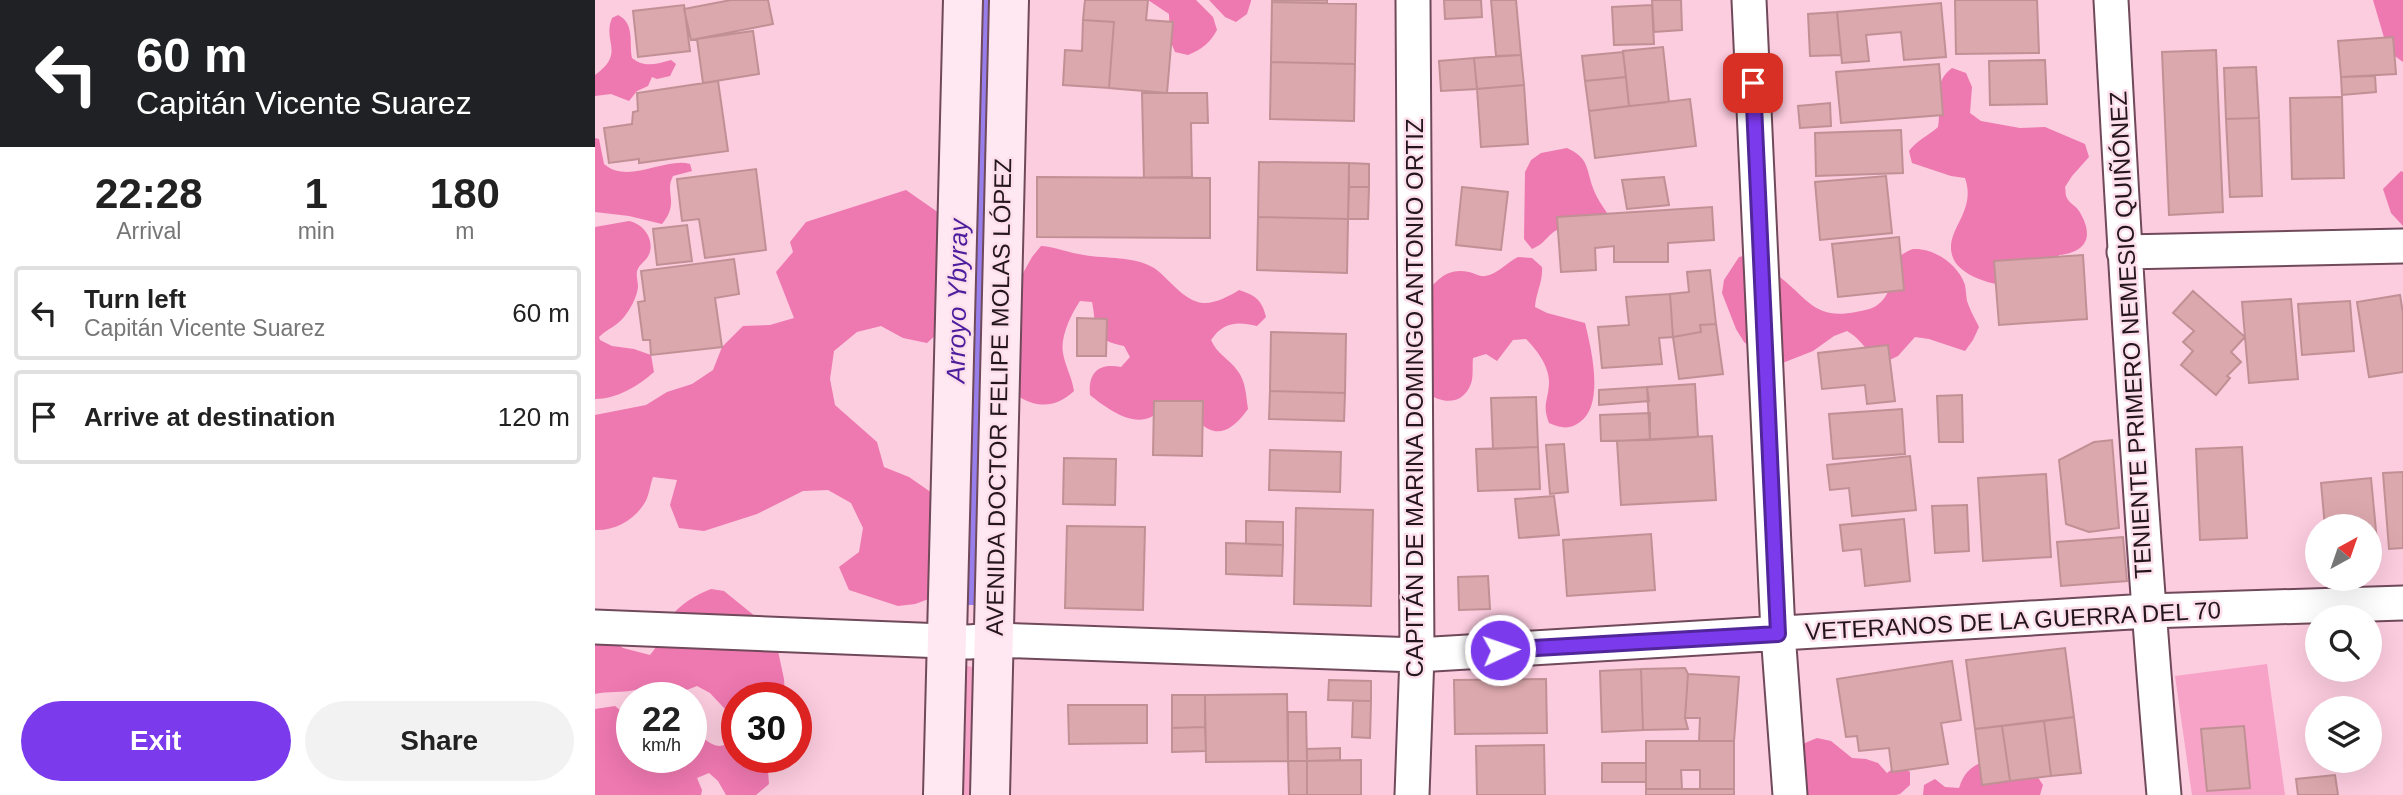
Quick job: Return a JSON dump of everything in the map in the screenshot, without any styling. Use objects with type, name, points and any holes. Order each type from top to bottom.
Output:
[{"type":"main road","name":"AVENIDA DOCTOR FELIPE MOLAS LÓPEZ","points":[[943,795],[963,0]]},
{"type":"main road","name":"AVENIDA DOCTOR FELIPE MOLAS LÓPEZ","points":[[990,795],[1009,0]]},
{"type":"street","name":"CAPITÁN DE MARINA DOMINGO ANTONIO ORTIZ","points":[[1412,795],[1417,655],[1413,0]]},
{"type":"street","points":[[1749,0],[1778,634],[1790,795]]},
{"type":"street","name":"TENIENTE PRIMERO NEMESIO QUIÑÓNEZ","points":[[2112,0],[2124,252],[2148,611],[2164,795]]},
{"type":"street","points":[[2124,252],[2403,246]]},
{"type":"street","name":"VETERANOS DE LA GUERRA DEL 70","points":[[595,627],[1417,655],[2148,611],[2403,603]]},
{"type":"shaded area","points":[[981,0],[990,0],[977,605],[968,605]]},
{"type":"shaded area","points":[[1148,0],[1196,0],[1213,17],[1217,30],[1208,42],[1193,53],[1188,55],[1175,52],[1170,40],[1169,14]]},
{"type":"shaded area","points":[[1209,0],[1251,1],[1247,14],[1236,22],[1225,17]]},
{"type":"shaded area","points":[[2373,0],[2403,0],[2403,62],[2388,51]]},
{"type":"shaded area","points":[[618,15],[629,28],[632,58],[646,64],[671,60],[676,64],[670,76],[657,79],[652,77],[648,86],[637,91],[629,101],[611,94],[595,96],[595,75],[609,60],[610,26],[612,18]]},
{"type":"shaded area","points":[[1952,68],[1966,73],[1972,87],[1970,113],[1981,121],[2020,128],[2045,127],[2085,144],[2089,157],[2065,187],[2068,200],[2078,209],[2084,220],[2087,235],[2085,241],[2076,250],[2059,255],[2047,277],[2031,284],[2013,286],[1981,280],[1956,263],[1951,246],[1967,201],[1965,178],[1912,163],[1909,151],[1938,127],[1939,87]]},
{"type":"shaded area","points":[[595,138],[599,139],[604,164],[614,170],[624,172],[669,164],[690,164],[692,171],[673,176],[670,210],[662,224],[595,212]]},
{"type":"shaded area","points":[[1567,148],[1583,160],[1594,191],[1607,213],[1600,224],[1561,228],[1532,249],[1524,239],[1525,172],[1531,160],[1541,153]]},
{"type":"shaded area","points":[[2401,171],[2403,226],[2391,213],[2383,189]]},
{"type":"shaded area","points":[[906,190],[949,220],[948,324],[927,343],[903,338],[881,326],[857,332],[834,351],[830,379],[835,405],[877,442],[884,467],[909,477],[932,493],[937,596],[915,604],[898,606],[849,590],[839,567],[859,552],[863,528],[851,503],[828,490],[803,491],[757,514],[704,531],[679,528],[670,505],[677,480],[653,477],[646,501],[640,510],[616,527],[595,530],[595,415],[646,405],[667,392],[692,384],[713,370],[722,347],[743,326],[770,325],[794,318],[776,272],[793,252],[790,242],[806,222]]},
{"type":"shaded area","points":[[629,221],[640,226],[648,235],[650,252],[637,271],[638,287],[631,307],[621,320],[599,337],[612,346],[651,355],[654,372],[627,391],[595,399],[595,227]]},
{"type":"shaded area","points":[[1041,246],[1146,264],[1160,272],[1183,294],[1203,303],[1227,297],[1239,290],[1257,299],[1266,317],[1257,326],[1231,324],[1220,330],[1211,340],[1240,374],[1244,384],[1248,409],[1238,421],[1229,428],[1212,430],[1196,420],[1180,400],[1167,405],[1151,417],[1127,418],[1090,395],[1091,380],[1097,371],[1107,366],[1121,367],[1130,357],[1124,346],[1105,340],[1097,332],[1092,302],[1080,301],[1063,340],[1064,358],[1074,391],[1052,404],[1037,404],[1015,394],[1013,291]]},
{"type":"shaded area","points":[[1913,249],[1937,254],[1951,264],[1962,277],[1967,301],[1979,327],[1965,351],[1915,337],[1898,356],[1885,362],[1874,356],[1847,331],[1834,336],[1813,351],[1775,366],[1744,342],[1722,293],[1724,280],[1739,257],[1752,254],[1813,306],[1831,313],[1863,311],[1873,308],[1887,295],[1894,266],[1898,259]]},
{"type":"shaded area","points":[[1518,257],[1532,258],[1542,267],[1535,307],[1585,323],[1593,361],[1592,402],[1588,414],[1569,427],[1549,423],[1546,407],[1549,378],[1545,365],[1526,339],[1513,340],[1497,361],[1486,354],[1473,358],[1471,383],[1466,392],[1456,400],[1438,399],[1427,393],[1423,296],[1448,273],[1461,271],[1481,276],[1489,275]]},
{"type":"shaded area","points":[[711,589],[724,591],[767,626],[778,651],[784,682],[721,682],[721,705],[707,691],[707,682],[616,682],[616,692],[595,694],[595,630],[623,648],[650,655],[673,614],[699,594]]},
{"type":"shaded area","points":[[2267,664],[2285,795],[2192,795],[2175,676]]},
{"type":"shaded area","points":[[963,668],[977,668],[977,795],[959,795]]},
{"type":"shaded area","points":[[616,707],[616,773],[707,773],[707,741],[721,746],[721,773],[768,773],[769,784],[756,795],[726,795],[718,781],[709,773],[697,778],[702,790],[701,795],[595,795],[595,709]]},
{"type":"shaded area","points":[[1817,738],[1831,741],[1852,758],[1878,763],[1887,773],[1899,764],[1910,772],[1910,785],[1896,795],[1800,795],[1797,752],[1805,743]]},
{"type":"shaded area","points":[[1986,760],[2035,773],[2043,785],[2040,795],[1923,795],[1924,785],[1935,779],[1945,787],[1959,788],[1969,771]]},
{"type":"building","points":[[731,0],[768,0],[773,24],[691,40],[684,9]]},
{"type":"building","points":[[1085,0],[1148,0],[1146,20],[1173,22],[1167,93],[1109,88],[1114,22],[1083,20]]},
{"type":"building","points":[[1327,0],[1327,3],[1272,2]]},
{"type":"building","points":[[1444,0],[1481,0],[1482,17],[1445,19]]},
{"type":"building","points":[[1491,0],[1516,0],[1521,55],[1496,56]]},
{"type":"building","points":[[1652,0],[1681,0],[1682,30],[1654,32]]},
{"type":"building","points":[[1955,0],[2037,0],[2039,53],[1956,54]]},
{"type":"building","points":[[1272,2],[1356,4],[1355,64],[1271,62]]},
{"type":"building","points":[[1941,3],[1946,57],[1904,60],[1901,32],[1866,35],[1869,61],[1842,63],[1837,12]]},
{"type":"building","points":[[684,5],[690,51],[638,57],[633,11]]},
{"type":"building","points":[[1652,5],[1654,44],[1614,45],[1612,7]]},
{"type":"building","points":[[1837,12],[1841,55],[1810,56],[1808,14]]},
{"type":"building","points":[[1083,20],[1114,22],[1109,88],[1063,85],[1065,50],[1082,51]]},
{"type":"building","points":[[753,31],[759,74],[703,83],[697,39]]},
{"type":"building","points":[[2393,37],[2396,74],[2341,77],[2338,41]]},
{"type":"building","points":[[1663,47],[1669,102],[1629,106],[1623,51]]},
{"type":"building","points":[[2216,50],[2223,212],[2169,215],[2162,52]]},
{"type":"building","points":[[1623,52],[1626,77],[1585,81],[1582,56]]},
{"type":"building","points":[[1521,55],[1524,85],[1477,89],[1474,58]]},
{"type":"building","points":[[1474,58],[1477,89],[1441,91],[1439,61]]},
{"type":"building","points":[[2045,60],[2047,104],[1990,105],[1989,61]]},
{"type":"building","points":[[1271,62],[1355,64],[1354,121],[1270,119]]},
{"type":"building","points":[[1939,64],[1943,115],[1841,123],[1836,72]]},
{"type":"building","points":[[2256,67],[2259,118],[2226,119],[2224,68]]},
{"type":"building","points":[[2375,76],[2376,92],[2342,95],[2341,77]]},
{"type":"building","points":[[1626,77],[1629,106],[1589,111],[1585,81]]},
{"type":"building","points":[[718,81],[728,151],[639,163],[639,159],[609,163],[604,128],[632,124],[633,112],[638,111],[637,93]]},
{"type":"building","points":[[1524,85],[1528,144],[1481,147],[1477,89]]},
{"type":"building","points":[[1142,93],[1207,93],[1208,123],[1191,123],[1192,177],[1144,178]]},
{"type":"building","points":[[2342,97],[2344,178],[2292,179],[2290,98]]},
{"type":"building","points":[[1690,99],[1696,146],[1595,158],[1589,111]]},
{"type":"building","points":[[1830,103],[1831,126],[1800,128],[1798,106]]},
{"type":"building","points":[[2259,118],[2262,196],[2230,197],[2226,119]]},
{"type":"building","points":[[1901,130],[1903,173],[1816,176],[1815,133]]},
{"type":"building","points":[[1259,162],[1349,163],[1348,219],[1258,217]]},
{"type":"building","points":[[1349,163],[1369,164],[1369,187],[1349,187]]},
{"type":"building","points":[[756,169],[766,250],[705,258],[699,219],[682,221],[677,179]]},
{"type":"building","points":[[1886,176],[1892,233],[1820,240],[1815,182]]},
{"type":"building","points":[[1037,177],[1210,178],[1210,238],[1037,237]]},
{"type":"building","points":[[1664,177],[1669,205],[1627,209],[1622,180]]},
{"type":"building","points":[[1349,187],[1369,187],[1368,219],[1348,219]]},
{"type":"building","points":[[1462,187],[1508,192],[1501,250],[1456,245]]},
{"type":"building","points":[[1712,207],[1714,240],[1668,243],[1668,262],[1614,262],[1614,246],[1595,248],[1596,270],[1561,272],[1557,217]]},
{"type":"building","points":[[1258,217],[1348,219],[1347,273],[1257,270]]},
{"type":"building","points":[[687,225],[692,261],[657,265],[653,229]]},
{"type":"building","points":[[1899,237],[1904,290],[1838,297],[1832,244]]},
{"type":"building","points":[[2083,255],[2087,319],[1999,325],[1994,261]]},
{"type":"building","points":[[734,259],[739,294],[715,298],[722,347],[651,355],[650,340],[643,340],[638,302],[645,301],[641,271]]},
{"type":"building","points":[[1710,270],[1716,324],[1700,325],[1701,332],[1673,337],[1670,294],[1689,292],[1687,272]]},
{"type":"building","points":[[2193,291],[2245,337],[2231,352],[2241,362],[2227,376],[2230,378],[2216,395],[2181,365],[2193,351],[2183,342],[2194,331],[2173,313]]},
{"type":"building","points":[[1670,294],[1673,337],[1659,338],[1662,364],[1602,368],[1598,327],[1629,325],[1626,297]]},
{"type":"building","points":[[2400,295],[2403,313],[2403,372],[2369,377],[2357,302]]},
{"type":"building","points":[[2291,299],[2298,379],[2249,383],[2242,302]]},
{"type":"building","points":[[2350,301],[2354,351],[2302,355],[2298,304]]},
{"type":"building","points":[[1077,318],[1107,319],[1106,356],[1077,356]]},
{"type":"building","points":[[1716,324],[1723,374],[1679,379],[1673,337],[1701,332],[1700,325]]},
{"type":"building","points":[[1271,332],[1346,334],[1345,393],[1270,391]]},
{"type":"building","points":[[1888,345],[1895,401],[1867,404],[1865,385],[1822,389],[1818,353]]},
{"type":"building","points":[[1695,384],[1698,437],[1650,440],[1647,387]]},
{"type":"building","points":[[1647,387],[1649,401],[1599,405],[1599,390]]},
{"type":"building","points":[[1270,391],[1345,393],[1344,421],[1269,419]]},
{"type":"building","points":[[1962,395],[1963,442],[1939,442],[1937,396]]},
{"type":"building","points":[[1536,397],[1538,447],[1493,449],[1491,398]]},
{"type":"building","points":[[1154,401],[1203,401],[1202,456],[1153,455]]},
{"type":"building","points":[[1902,409],[1905,454],[1833,459],[1829,414]]},
{"type":"building","points":[[1650,413],[1650,440],[1601,441],[1600,415]]},
{"type":"building","points":[[1712,436],[1716,500],[1621,505],[1617,441]]},
{"type":"building","points":[[2112,440],[2119,528],[2089,532],[2066,524],[2059,460],[2094,442]]},
{"type":"building","points":[[1564,444],[1568,492],[1550,494],[1546,445]]},
{"type":"building","points":[[1538,447],[1540,489],[1478,491],[1476,449]]},
{"type":"building","points":[[2242,447],[2247,538],[2200,540],[2196,449]]},
{"type":"building","points":[[1270,450],[1341,452],[1340,492],[1269,490]]},
{"type":"building","points":[[1910,456],[1916,510],[1852,516],[1849,488],[1830,490],[1827,465]]},
{"type":"building","points":[[1064,458],[1116,459],[1115,505],[1063,504]]},
{"type":"building","points":[[2403,472],[2403,548],[2389,549],[2383,473]]},
{"type":"building","points":[[2046,474],[2051,557],[1983,561],[1978,478]]},
{"type":"building","points":[[2371,478],[2374,514],[2324,514],[2321,483]]},
{"type":"building","points":[[1554,496],[1559,535],[1519,538],[1515,499]]},
{"type":"building","points":[[1967,505],[1969,551],[1935,553],[1932,506]]},
{"type":"building","points":[[1296,508],[1373,510],[1371,606],[1294,604]]},
{"type":"building","points":[[1904,519],[1910,581],[1865,586],[1861,549],[1843,551],[1840,525]]},
{"type":"building","points":[[1246,521],[1283,522],[1283,545],[1246,544]]},
{"type":"building","points":[[1067,526],[1145,527],[1143,610],[1065,608]]},
{"type":"building","points":[[1651,534],[1655,590],[1567,596],[1563,540]]},
{"type":"building","points":[[2123,537],[2127,581],[2061,586],[2057,542]]},
{"type":"building","points":[[1226,543],[1283,545],[1282,576],[1226,574]]},
{"type":"building","points":[[1488,576],[1490,609],[1459,610],[1458,577]]},
{"type":"building","points":[[2065,648],[2074,717],[1975,729],[1966,660]]},
{"type":"building","points":[[1952,661],[1961,720],[1941,723],[1948,764],[1892,772],[1889,748],[1859,751],[1857,736],[1846,737],[1837,679]]},
{"type":"building","points":[[1685,668],[1688,674],[1685,718],[1688,729],[1643,730],[1641,669]]},
{"type":"building","points":[[1641,669],[1643,730],[1602,732],[1600,671]]},
{"type":"building","points":[[1688,674],[1739,677],[1734,741],[1699,741],[1700,718],[1685,718]]},
{"type":"building","points":[[1546,679],[1547,733],[1455,734],[1454,680]]},
{"type":"building","points":[[1329,680],[1371,681],[1371,701],[1328,700]]},
{"type":"building","points":[[1287,694],[1288,761],[1206,762],[1205,695]]},
{"type":"building","points":[[1172,695],[1205,695],[1205,727],[1172,728]]},
{"type":"building","points":[[1353,701],[1371,701],[1370,738],[1352,737]]},
{"type":"building","points":[[1068,705],[1147,705],[1147,743],[1069,744]]},
{"type":"building","points":[[1288,712],[1306,712],[1307,761],[1288,761]]},
{"type":"building","points":[[2074,717],[2081,773],[2051,776],[2044,721]]},
{"type":"building","points":[[2044,721],[2051,776],[2010,781],[2002,726]]},
{"type":"building","points":[[2002,726],[2010,781],[1982,785],[1975,729]]},
{"type":"building","points":[[2244,726],[2250,788],[2207,791],[2201,729]]},
{"type":"building","points":[[1205,727],[1206,751],[1172,752],[1172,728]]},
{"type":"building","points":[[1646,741],[1734,741],[1734,789],[1700,789],[1700,770],[1681,770],[1682,789],[1646,789]]},
{"type":"building","points":[[1544,745],[1545,795],[1477,795],[1476,746]]},
{"type":"building","points":[[1340,748],[1340,760],[1307,761],[1307,749]]},
{"type":"building","points":[[1361,760],[1361,795],[1307,795],[1307,761]]},
{"type":"building","points":[[1288,761],[1307,761],[1307,795],[1289,795]]},
{"type":"building","points":[[1602,763],[1646,763],[1646,782],[1602,782]]},
{"type":"building","points":[[2335,775],[2338,795],[2298,795],[2296,779]]},
{"type":"building","points":[[1646,789],[1734,789],[1734,795],[1646,795]]},
{"type":"route","points":[[1500,650],[1778,634],[1753,83]]},
{"type":"water label","name":"Arroyo Ybyray","points":[[957,301]]}]
